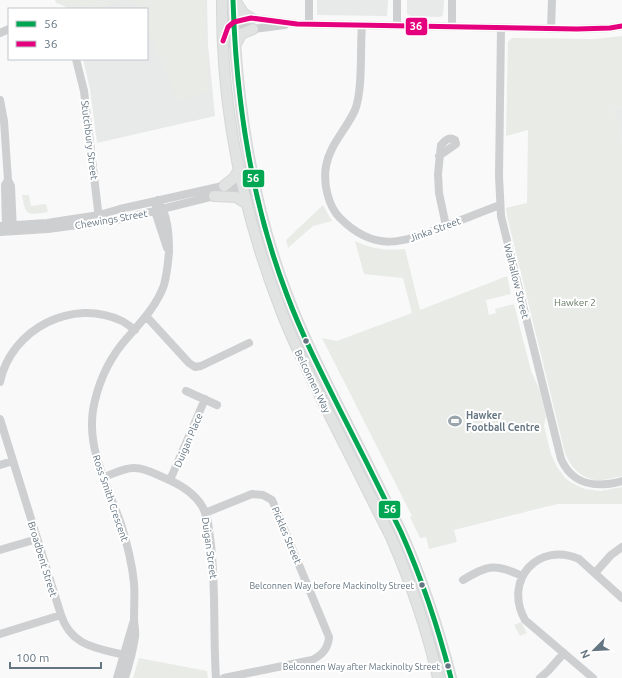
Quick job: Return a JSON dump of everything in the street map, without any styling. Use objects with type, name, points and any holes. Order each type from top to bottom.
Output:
[{"type":"main road","points":[[234,0],[243,13],[251,18]]},
{"type":"main road","name":"Belconnen Way","points":[[234,0],[235,46],[240,103],[250,163],[272,251],[287,295],[303,334],[401,532],[424,588],[435,620],[451,678]]},
{"type":"main road","points":[[222,2],[227,16],[234,22],[228,27],[223,43]]},
{"type":"main road","name":"Belconnen Way","points":[[222,2],[223,43],[228,105],[239,170],[261,254],[282,314],[306,368],[391,537],[402,563],[423,619],[438,678]]},
{"type":"main road","points":[[235,46],[241,34],[253,29]]},
{"type":"main road","points":[[224,186],[234,178],[239,170]]},
{"type":"main road","points":[[214,196],[236,197],[247,204]]},
{"type":"main road","points":[[306,368],[317,363]]},
{"type":"main road","points":[[391,537],[401,532]]},
{"type":"street","points":[[309,0],[309,24]]},
{"type":"street","points":[[397,0],[397,26]]},
{"type":"street","points":[[452,0],[452,27]]},
{"type":"street","points":[[551,29],[552,0]]},
{"type":"street","points":[[234,22],[251,18],[297,24]]},
{"type":"street","points":[[234,22],[253,29],[297,24],[551,29],[610,28],[622,26]]},
{"type":"street","name":"Jinka Street","points":[[362,25],[357,102],[347,125],[334,143],[326,166],[325,184],[333,208],[338,215],[356,232],[366,237],[378,241],[396,242],[446,226],[500,205]]},
{"type":"street","name":"Walhallow Street","points":[[501,28],[500,205],[506,237],[561,459],[571,474],[584,482],[599,485],[622,481]]},
{"type":"street","name":"Stutchbury Street","points":[[76,60],[84,91],[99,218]]},
{"type":"street","points":[[0,100],[4,122],[8,180],[11,186],[6,229]]},
{"type":"street","points":[[440,156],[438,174],[439,193],[446,226]]},
{"type":"street","points":[[250,163],[249,175],[243,186],[252,191],[258,198]]},
{"type":"street","name":"Chewings Street","points":[[6,229],[47,226],[99,218],[158,200],[236,183],[243,186],[238,190],[122,219],[99,218]]},
{"type":"street","points":[[158,200],[159,210]]},
{"type":"street","name":"Ross Smith Crescent","points":[[117,678],[128,656],[135,636],[134,583],[128,548],[94,444],[92,428],[93,411],[103,377],[111,361],[121,346],[146,316],[157,300],[164,286],[168,271],[168,253],[159,210]]},
{"type":"street","points":[[0,382],[9,357],[18,345],[28,334],[55,318],[74,314],[93,313],[122,321],[135,330]]},
{"type":"street","points":[[146,316],[189,363],[195,367],[201,366],[249,343]]},
{"type":"street","name":"Duigan Place","points":[[186,391],[217,405]]},
{"type":"street","name":"Duigan Place","points":[[170,480],[205,400]]},
{"type":"street","name":"Broadbent Street","points":[[0,419],[60,615],[66,628],[72,636],[81,642],[128,656]]},
{"type":"street","points":[[0,465],[13,461]]},
{"type":"street","name":"Duigan Street","points":[[104,477],[128,468],[142,469],[182,486],[192,493],[203,507],[209,527],[214,571],[214,648],[216,678]]},
{"type":"street","name":"Pickles Street","points":[[205,513],[252,494],[263,495],[272,500],[329,637],[326,649],[321,655],[312,660],[224,678]]},
{"type":"street","points":[[0,550],[37,539]]},
{"type":"street","points":[[595,573],[611,555],[622,547]]},
{"type":"street","points":[[593,678],[525,620],[520,611],[518,597],[522,576],[531,565],[539,560],[553,555],[562,554],[579,559],[622,598]]},
{"type":"street","points":[[463,580],[480,570],[500,567],[522,576]]},
{"type":"street","points":[[0,634],[60,615]]},
{"type":"street","points":[[540,678],[564,652]]},
{"type":"street","name":"Ross Smith Crescent","points":[[125,678],[128,656]]},
{"type":"shaded area","points":[[107,0],[207,0],[208,45],[215,116],[97,143],[90,89],[83,60],[148,60],[148,8],[79,8]]},
{"type":"shaded area","points":[[317,0],[388,0],[387,16],[317,15]]},
{"type":"shaded area","points":[[407,0],[444,0],[443,15],[440,17],[408,15]]},
{"type":"shaded area","points":[[622,107],[622,140],[614,109]]},
{"type":"green space","points":[[55,0],[107,0],[79,8],[66,8],[56,3]]},
{"type":"green space","points":[[112,0],[119,0],[103,8],[82,8]]},
{"type":"green space","points":[[134,0],[205,0],[209,92],[178,101],[148,31],[148,8],[138,8]]},
{"type":"green space","name":"Hawker 2","points":[[622,36],[622,107],[614,109],[622,140],[622,476],[596,480],[585,477],[575,469],[565,453],[507,216],[506,208],[527,203],[528,130],[506,136],[508,42],[512,38],[594,39]]},
{"type":"green space","points":[[22,195],[29,195],[31,206],[46,204],[48,212],[36,214],[29,213],[26,211]]},
{"type":"green space","points":[[323,205],[332,221],[313,226],[288,248],[286,240]]},
{"type":"green space","points":[[355,241],[380,249],[405,249],[420,310],[507,276],[511,294],[486,300],[489,315],[496,313],[495,309],[514,304],[531,371],[540,391],[546,416],[544,426],[551,454],[557,467],[566,479],[585,489],[600,491],[622,487],[622,504],[557,504],[454,530],[457,542],[429,549],[426,537],[420,538],[410,517],[412,516],[322,338],[337,341],[412,313],[403,278],[364,274]]},
{"type":"green space","points":[[521,622],[527,633],[520,636],[514,625]]},
{"type":"green space","points":[[139,658],[207,671],[208,678],[133,678]]},
{"type":"transit line","name":"56","points":[[233,0],[242,113],[255,187],[274,259],[305,339],[409,550],[441,640],[451,678]]},
{"type":"transit line","name":"36","points":[[223,41],[228,27],[234,22],[251,18],[297,24],[577,29],[622,26]]},
{"type":"place","name":"Hawker Football Centre","points":[[455,421]]},
{"type":"place","name":"Belconnen Way before Mackinolty Street","points":[[422,585]]},
{"type":"place","name":"Belconnen Way after Mackinolty Street","points":[[448,666]]}]
